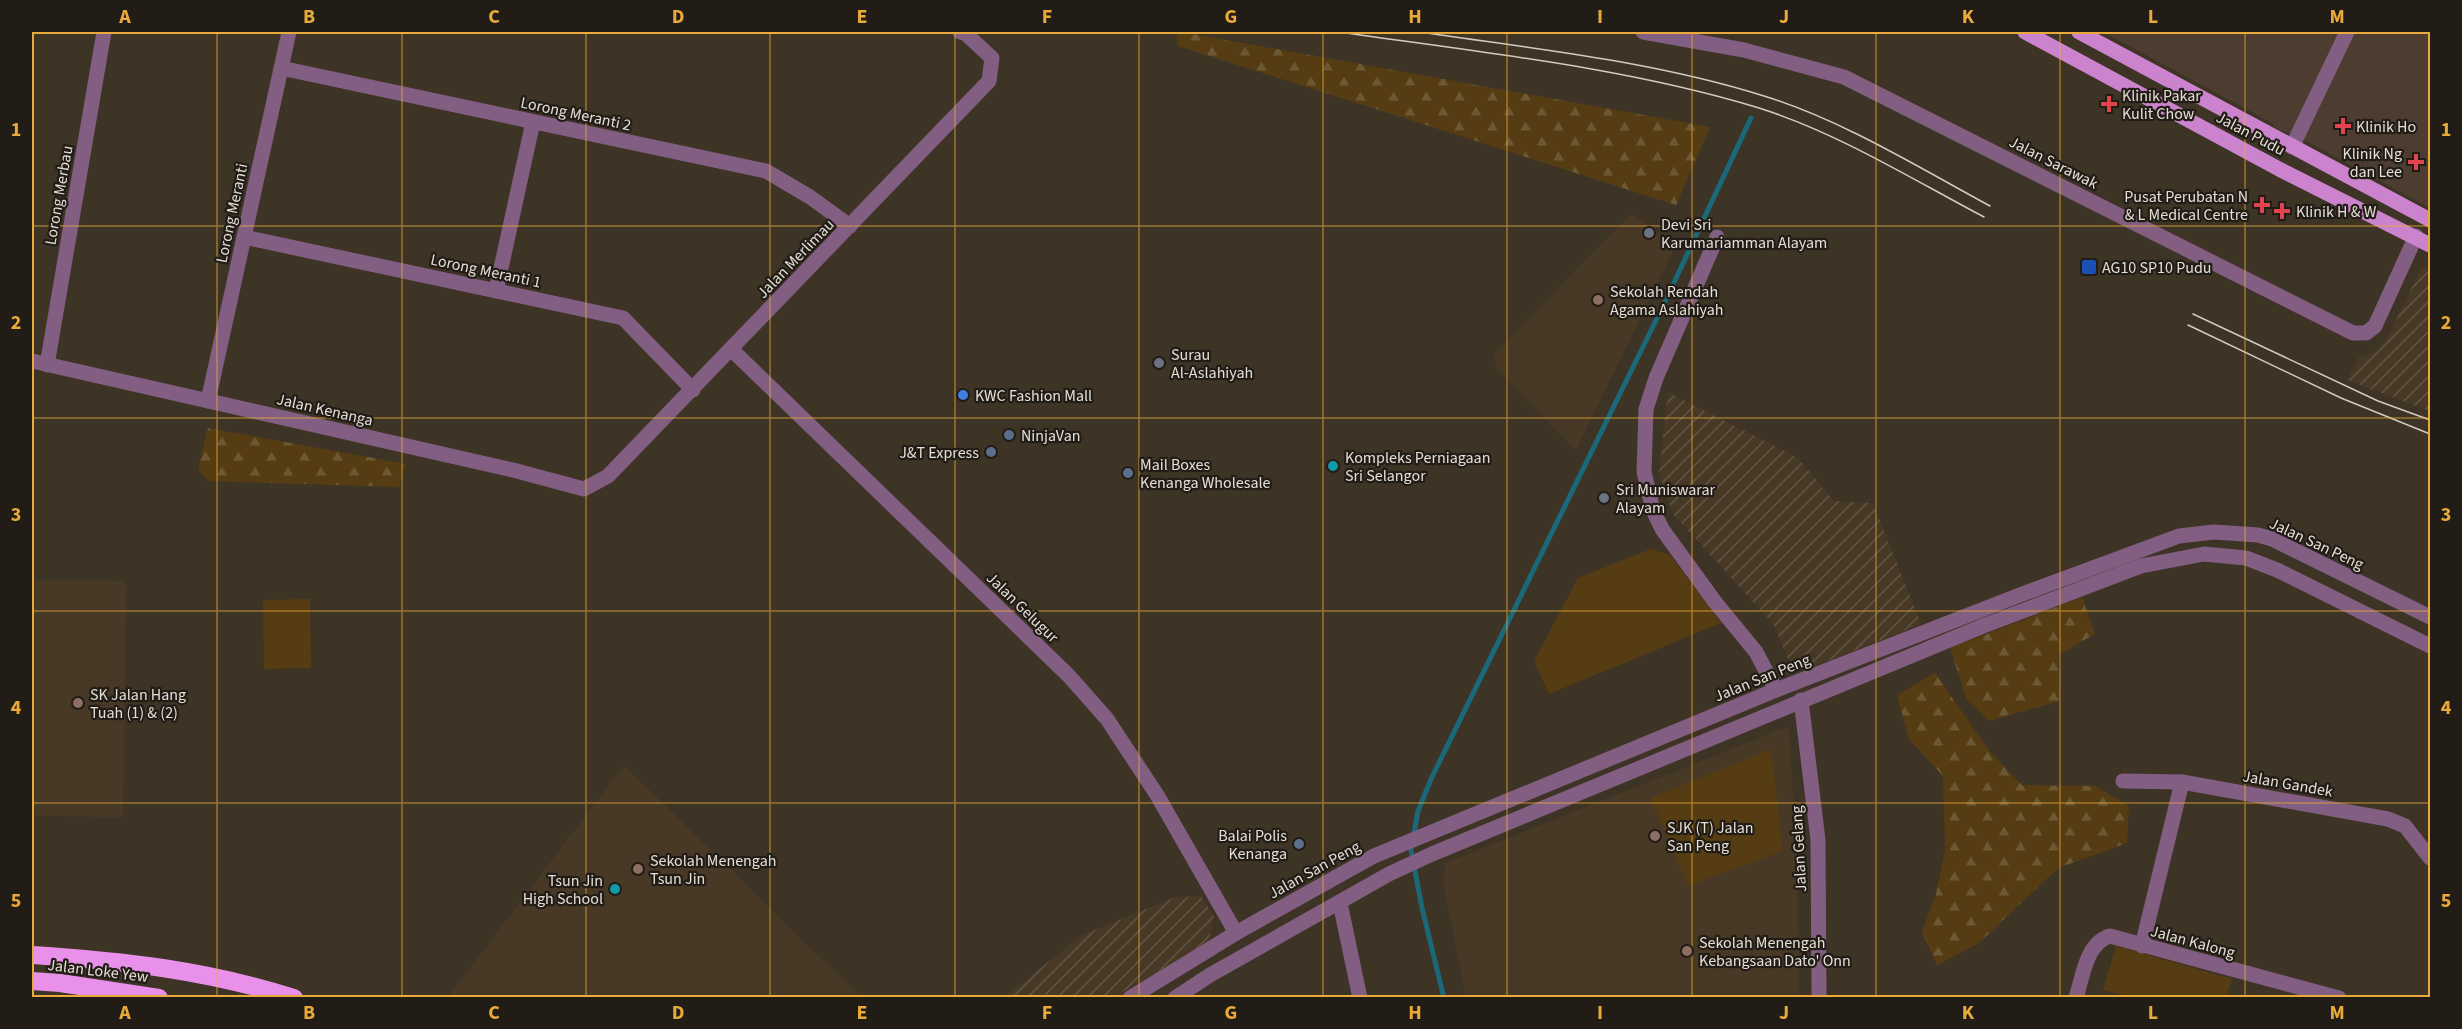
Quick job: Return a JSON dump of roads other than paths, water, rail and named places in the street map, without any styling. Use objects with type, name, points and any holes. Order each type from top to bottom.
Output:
[{"type":"highway","points":[[32,955],[115,960],[194,972],[294,998]]},
{"type":"highway","name":"Jalan Loke Yew","points":[[32,981],[159,998]]},
{"type":"main road","name":"Jalan Pudu","points":[[2025,32],[2279,169],[2430,245]]},
{"type":"main road","name":"Jalan Pudu","points":[[2079,32],[2430,220]]},
{"type":"street","name":"Lorong Merbau","points":[[47,365],[104,32]]},
{"type":"street","name":"Lorong Meranti","points":[[208,401],[289,32]]},
{"type":"street","name":"Jalan Merlimau","points":[[608,476],[989,81],[992,58],[966,34],[960,32]]},
{"type":"street","name":"Jalan Sarawak","points":[[1643,32],[1744,50],[1844,77],[2352,333],[2366,333],[2375,326],[2416,236]]},
{"type":"street","points":[[2292,147],[2347,32]]},
{"type":"street","name":"Lorong Meranti 2","points":[[281,68],[766,171],[810,197],[850,226]]},
{"type":"street","points":[[496,291],[533,122]]},
{"type":"street","name":"Lorong Meranti 1","points":[[244,237],[623,318],[693,390]]},
{"type":"street","points":[[1717,237],[1656,378],[1646,409],[1644,472],[1653,510],[1662,529],[1715,602],[1756,652],[1776,690]]},
{"type":"street","name":"Jalan Gelugur","points":[[732,350],[1069,676],[1107,719],[1157,795],[1236,933]]},
{"type":"street","name":"Jalan Kenanga","points":[[32,361],[513,470],[584,489],[608,476]]},
{"type":"street","name":"Jalan San Peng","points":[[1130,998],[1236,933],[1396,845],[1776,690],[2179,536],[2214,532],[2246,534],[2272,539],[2430,617]]},
{"type":"street","points":[[1175,998],[1210,975],[1278,937],[1402,868],[1431,855],[1801,700],[1983,626],[2141,566],[2204,554],[2246,558],[2267,566],[2430,646]]},
{"type":"street","name":"Jalan Gelang","points":[[1801,700],[1818,840],[1819,998]]},
{"type":"street","name":"Jalan Gandek","points":[[2123,781],[2182,782],[2388,819],[2406,826],[2430,858]]},
{"type":"street","points":[[2142,946],[2182,782]]},
{"type":"street","points":[[1340,903],[1360,998]]},
{"type":"street","points":[[1210,975],[1230,950],[1236,933],[1255,938],[1278,937]]},
{"type":"street","name":"Jalan Kalong","points":[[2076,998],[2091,950],[2100,939],[2110,936],[2339,998]]},
{"type":"waterway","points":[[1444,998],[1422,908],[1411,850],[1418,811],[1431,779],[1663,306],[1751,118]]},
{"type":"tram line","points":[[1339,32],[1604,71],[1759,108],[1845,143],[1984,217]]},
{"type":"tram line","points":[[1420,32],[1637,65],[1764,96],[1851,131],[1990,206]]},
{"type":"tram line","points":[[2193,314],[2378,401],[2430,420]]},
{"type":"tram line","points":[[2188,325],[2341,398],[2430,434]]},
{"type":"place","name":"Klinik Pakar Kulit Chow","points":[[2109,104]]},
{"type":"place","name":"Klinik Ho","points":[[2343,126]]},
{"type":"place","name":"Klinik Ng dan Lee","points":[[2416,162]]},
{"type":"place","name":"Pusat Perubatan N & L Medical Centre","points":[[2262,205]]},
{"type":"place","name":"Klinik H & W","points":[[2282,211]]},
{"type":"place","name":"Devi Sri Karumariamman Alayam","points":[[1649,233]]},
{"type":"place","name":"AG10 SP10 Pudu","points":[[2089,267]]},
{"type":"place","name":"Sekolah Rendah Agama Aslahiyah","points":[[1598,300]]},
{"type":"place","name":"Surau Al-Aslahiyah","points":[[1159,363]]},
{"type":"place","name":"KWC Fashion Mall","points":[[963,395]]},
{"type":"place","name":"NinjaVan","points":[[1009,435]]},
{"type":"place","name":"J&T Express","points":[[991,452]]},
{"type":"place","name":"Kompleks Perniagaan Sri Selangor","points":[[1333,466]]},
{"type":"place","name":"Mail Boxes Kenanga Wholesale","points":[[1128,473]]},
{"type":"place","name":"Sri Muniswarar Alayam","points":[[1604,498]]},
{"type":"place","name":"SK Jalan Hang Tuah (1) & (2)","points":[[78,703]]},
{"type":"place","name":"SJK (T) Jalan San Peng","points":[[1655,836]]},
{"type":"place","name":"Balai Polis Kenanga","points":[[1299,844]]},
{"type":"place","name":"Sekolah Menengah Tsun Jin","points":[[638,869]]},
{"type":"place","name":"Tsun Jin High School","points":[[615,889]]},
{"type":"place","name":"Sekolah Menengah Kebangsaan Dato' Onn","points":[[1687,951]]}]
